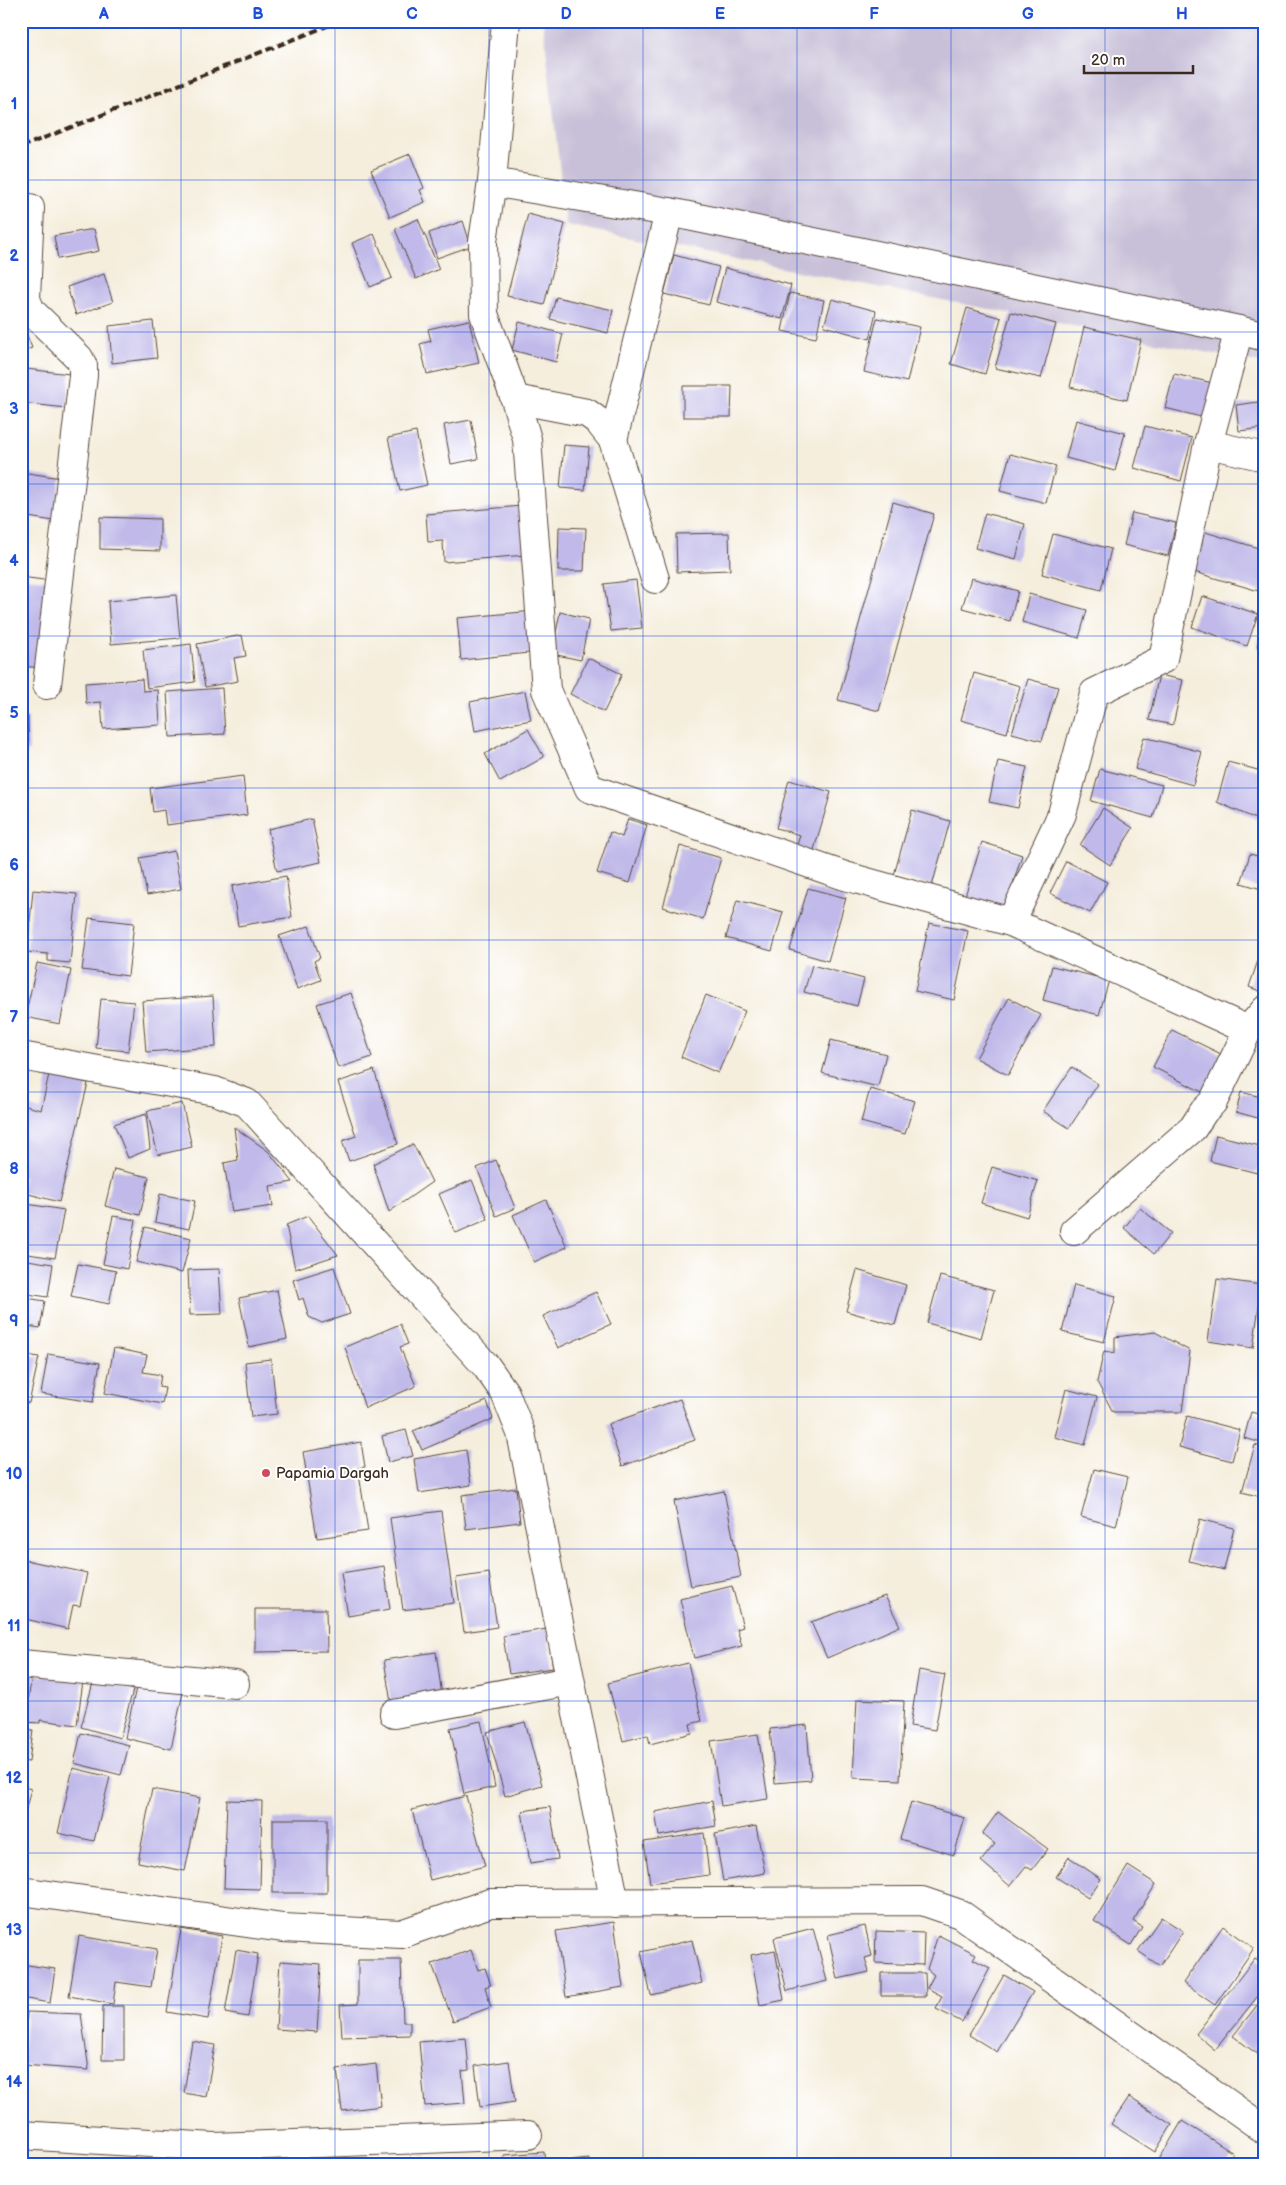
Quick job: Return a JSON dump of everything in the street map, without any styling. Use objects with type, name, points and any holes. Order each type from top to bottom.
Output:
[{"type":"street","points":[[506,21],[492,182],[483,241],[484,314],[515,399],[527,439],[546,690],[589,788],[845,876],[1011,922],[1256,1020],[1213,1102],[1193,1128],[1074,1231]]},
{"type":"street","points":[[492,182],[669,212],[1252,334],[1208,444],[1163,659],[1094,693],[1062,814],[1011,922]]},
{"type":"street","points":[[30,208],[26,299],[24,307],[79,358],[83,371],[47,684]]},
{"type":"street","points":[[613,440],[669,212]]},
{"type":"street","points":[[515,399],[586,413],[598,421],[613,440],[655,579]]},
{"type":"street","points":[[1208,444],[1265,457]]},
{"type":"street","points":[[21,1056],[215,1091],[247,1103],[486,1366],[505,1393],[521,1433],[615,1903]]},
{"type":"street","points":[[21,1664],[235,1684]]},
{"type":"street","points":[[394,1714],[570,1680]]},
{"type":"street","points":[[21,1891],[283,1928],[401,1934],[490,1904],[922,1901],[960,1914],[1265,2130]]},
{"type":"street","points":[[21,2135],[221,2155],[528,2135]]},
{"type":"shaded area","points":[[543,21],[1265,21],[1265,364],[566,225]]},
{"type":"building","points":[[410,154],[424,188],[420,190],[425,202],[390,217],[371,170]]},
{"type":"building","points":[[528,214],[565,224],[544,305],[507,296]]},
{"type":"building","points":[[418,219],[439,269],[416,279],[395,229]]},
{"type":"building","points":[[463,221],[471,246],[437,258],[429,233]]},
{"type":"building","points":[[94,229],[99,251],[58,259],[54,236]]},
{"type":"building","points":[[374,234],[392,278],[370,287],[352,243]]},
{"type":"building","points":[[674,255],[719,267],[709,305],[664,294]]},
{"type":"building","points":[[725,268],[791,285],[782,319],[716,302]]},
{"type":"building","points":[[104,274],[113,302],[76,315],[67,287]]},
{"type":"building","points":[[790,293],[824,300],[816,338],[782,331]]},
{"type":"building","points":[[556,297],[613,310],[608,333],[550,319]]},
{"type":"building","points":[[832,299],[876,311],[870,339],[824,326]]},
{"type":"building","points":[[967,308],[1001,318],[985,374],[951,364]]},
{"type":"building","points":[[1011,312],[1056,324],[1041,378],[995,368]]},
{"type":"building","points":[[877,318],[920,327],[907,382],[864,372]]},
{"type":"building","points":[[21,320],[32,348],[21,352]]},
{"type":"building","points":[[469,320],[479,363],[427,374],[420,344],[431,341],[428,329]]},
{"type":"building","points":[[153,321],[157,358],[112,363],[109,326]]},
{"type":"building","points":[[519,322],[563,334],[556,362],[512,350]]},
{"type":"building","points":[[1084,327],[1141,340],[1127,400],[1070,387]]},
{"type":"building","points":[[26,369],[70,374],[66,408],[22,403]]},
{"type":"building","points":[[1174,374],[1217,384],[1209,419],[1165,408]]},
{"type":"building","points":[[683,386],[732,386],[731,417],[683,417]]},
{"type":"building","points":[[1265,401],[1265,428],[1239,431],[1236,405]]},
{"type":"building","points":[[471,420],[478,459],[451,464],[444,425]]},
{"type":"building","points":[[1076,420],[1125,433],[1115,471],[1066,458]]},
{"type":"building","points":[[1145,426],[1192,438],[1181,481],[1134,468]]},
{"type":"building","points":[[416,432],[427,485],[400,491],[388,438]]},
{"type":"building","points":[[564,445],[589,447],[585,490],[560,488]]},
{"type":"building","points":[[1010,454],[1056,466],[1046,503],[1000,491]]},
{"type":"building","points":[[21,472],[61,478],[54,521],[21,516]]},
{"type":"building","points":[[893,502],[934,514],[879,711],[838,700]]},
{"type":"building","points":[[522,506],[526,555],[444,562],[443,541],[428,542],[426,514]]},
{"type":"building","points":[[985,513],[1025,524],[1016,559],[975,548]]},
{"type":"building","points":[[1132,513],[1176,523],[1168,556],[1124,545]]},
{"type":"building","points":[[100,517],[160,519],[160,551],[100,549]]},
{"type":"building","points":[[559,527],[586,528],[584,571],[558,571]]},
{"type":"building","points":[[1202,531],[1265,550],[1265,583],[1262,592],[1191,571]]},
{"type":"building","points":[[729,533],[730,570],[677,572],[676,534]]},
{"type":"building","points":[[1053,534],[1111,549],[1101,590],[1042,574]]},
{"type":"building","points":[[21,577],[51,581],[41,668],[21,666]]},
{"type":"building","points":[[971,578],[1018,591],[1010,621],[962,608]]},
{"type":"building","points":[[636,580],[642,628],[611,631],[604,584]]},
{"type":"building","points":[[1029,594],[1087,610],[1079,638],[1022,622]]},
{"type":"building","points":[[176,595],[180,638],[111,644],[108,601]]},
{"type":"building","points":[[1202,596],[1258,614],[1247,646],[1192,627]]},
{"type":"building","points":[[534,611],[538,652],[461,660],[457,618]]},
{"type":"building","points":[[560,612],[589,619],[581,660],[552,654]]},
{"type":"building","points":[[1265,620],[1265,649],[1257,647]]},
{"type":"building","points":[[242,635],[246,656],[234,658],[238,681],[205,687],[197,644]]},
{"type":"building","points":[[191,644],[195,682],[147,688],[143,650]]},
{"type":"building","points":[[588,658],[622,674],[604,712],[570,694]]},
{"type":"building","points":[[974,673],[1020,686],[1007,733],[961,720]]},
{"type":"building","points":[[1159,675],[1183,680],[1173,725],[1149,720]]},
{"type":"building","points":[[142,679],[143,691],[158,690],[160,725],[103,729],[101,702],[86,703],[85,683]]},
{"type":"building","points":[[1028,679],[1058,687],[1042,741],[1012,733]]},
{"type":"building","points":[[222,688],[225,734],[170,737],[167,692]]},
{"type":"building","points":[[525,691],[531,720],[475,731],[470,702]]},
{"type":"building","points":[[21,717],[28,717],[29,751],[21,752]]},
{"type":"building","points":[[528,729],[544,757],[500,782],[485,754]]},
{"type":"building","points":[[1144,737],[1202,752],[1193,785],[1135,769]]},
{"type":"building","points":[[998,761],[1027,767],[1018,808],[989,802]]},
{"type":"building","points":[[1228,762],[1265,772],[1265,823],[1217,802]]},
{"type":"building","points":[[1100,769],[1162,785],[1153,818],[1091,801]]},
{"type":"building","points":[[243,776],[247,815],[166,825],[164,810],[153,812],[150,788]]},
{"type":"building","points":[[789,780],[831,792],[813,853],[796,848],[800,835],[776,828]]},
{"type":"building","points":[[1103,808],[1133,828],[1110,865],[1080,845]]},
{"type":"building","points":[[912,810],[950,821],[932,886],[894,875]]},
{"type":"building","points":[[312,819],[321,862],[277,871],[268,829]]},
{"type":"building","points":[[628,819],[647,825],[630,883],[597,873],[610,832],[622,837]]},
{"type":"building","points":[[982,842],[1022,855],[1005,909],[965,896]]},
{"type":"building","points":[[680,846],[721,858],[703,919],[663,907]]},
{"type":"building","points":[[174,851],[181,889],[147,895],[140,858]]},
{"type":"building","points":[[1250,854],[1265,858],[1265,890],[1241,883]]},
{"type":"building","points":[[1066,861],[1107,882],[1090,913],[1050,893]]},
{"type":"building","points":[[286,876],[292,917],[238,926],[232,886]]},
{"type":"building","points":[[808,888],[846,898],[828,961],[790,950]]},
{"type":"building","points":[[33,890],[77,894],[70,963],[48,961],[48,954],[27,952]]},
{"type":"building","points":[[737,900],[783,912],[772,951],[726,938]]},
{"type":"building","points":[[89,918],[134,923],[128,976],[82,970]]},
{"type":"building","points":[[929,923],[968,931],[954,1000],[915,991]]},
{"type":"building","points":[[309,926],[320,958],[314,961],[321,980],[297,989],[279,936]]},
{"type":"building","points":[[1265,943],[1265,993],[1249,987]]},
{"type":"building","points":[[37,963],[71,970],[60,1024],[25,1017]]},
{"type":"building","points":[[812,965],[864,979],[857,1006],[804,992]]},
{"type":"building","points":[[1052,966],[1109,980],[1099,1015],[1043,1000]]},
{"type":"building","points":[[351,993],[372,1057],[338,1068],[317,1004]]},
{"type":"building","points":[[706,995],[745,1011],[718,1073],[681,1057]]},
{"type":"building","points":[[213,996],[216,1047],[146,1052],[142,1001]]},
{"type":"building","points":[[1009,998],[1041,1015],[1008,1075],[976,1058]]},
{"type":"building","points":[[101,999],[134,1002],[128,1051],[96,1048]]},
{"type":"building","points":[[1172,1030],[1225,1056],[1206,1094],[1153,1067]]},
{"type":"building","points":[[831,1040],[886,1054],[878,1087],[822,1073]]},
{"type":"building","points":[[1072,1067],[1098,1084],[1069,1128],[1043,1111]]},
{"type":"building","points":[[374,1070],[398,1144],[349,1161],[342,1141],[356,1136],[338,1082]]},
{"type":"building","points":[[49,1074],[88,1083],[59,1202],[21,1192],[24,1177],[21,1176],[21,1126],[26,1106],[41,1110]]},
{"type":"building","points":[[870,1089],[915,1101],[905,1134],[861,1122]]},
{"type":"building","points":[[1241,1092],[1265,1098],[1265,1120],[1236,1112]]},
{"type":"building","points":[[182,1103],[192,1147],[158,1155],[147,1111]]},
{"type":"building","points":[[146,1114],[150,1149],[128,1158],[114,1124]]},
{"type":"building","points":[[234,1127],[268,1151],[293,1182],[270,1186],[273,1206],[232,1212],[224,1163],[238,1160]]},
{"type":"building","points":[[1216,1135],[1264,1147],[1257,1173],[1210,1161]]},
{"type":"building","points":[[413,1144],[432,1182],[389,1212],[373,1164]]},
{"type":"building","points":[[496,1160],[515,1208],[496,1216],[477,1168]]},
{"type":"building","points":[[992,1167],[1038,1181],[1027,1217],[981,1203]]},
{"type":"building","points":[[114,1169],[149,1177],[140,1215],[105,1206]]},
{"type":"building","points":[[472,1180],[488,1219],[456,1233],[439,1194]]},
{"type":"building","points":[[160,1194],[195,1201],[189,1229],[155,1222]]},
{"type":"building","points":[[546,1200],[567,1247],[534,1262],[513,1215]]},
{"type":"building","points":[[21,1203],[64,1210],[55,1258],[21,1253]]},
{"type":"building","points":[[1140,1208],[1171,1233],[1154,1254],[1124,1228]]},
{"type":"building","points":[[113,1216],[136,1220],[127,1269],[103,1264]]},
{"type":"building","points":[[308,1216],[338,1255],[295,1269],[286,1225]]},
{"type":"building","points":[[145,1227],[191,1238],[182,1273],[136,1262]]},
{"type":"building","points":[[21,1259],[53,1264],[48,1297],[21,1293]]},
{"type":"building","points":[[78,1264],[116,1271],[109,1304],[71,1296]]},
{"type":"building","points":[[334,1267],[350,1314],[322,1323],[309,1317],[303,1298],[299,1300],[293,1280]]},
{"type":"building","points":[[219,1269],[222,1314],[190,1315],[188,1270]]},
{"type":"building","points":[[857,1270],[906,1285],[895,1325],[846,1311]]},
{"type":"building","points":[[940,1276],[994,1290],[981,1338],[927,1323]]},
{"type":"building","points":[[1217,1279],[1262,1285],[1253,1348],[1208,1341]]},
{"type":"building","points":[[1074,1285],[1116,1296],[1104,1342],[1062,1332]]},
{"type":"building","points":[[277,1290],[287,1339],[249,1347],[239,1298]]},
{"type":"building","points":[[596,1292],[611,1324],[558,1348],[543,1316]]},
{"type":"building","points":[[21,1297],[45,1301],[40,1328],[21,1325]]},
{"type":"building","points":[[400,1324],[408,1344],[400,1347],[416,1386],[365,1408],[345,1347]]},
{"type":"building","points":[[1155,1332],[1190,1351],[1182,1412],[1113,1412],[1097,1382],[1104,1351],[1115,1353],[1115,1337]]},
{"type":"building","points":[[114,1348],[147,1355],[143,1372],[161,1375],[159,1387],[165,1388],[162,1404],[105,1393]]},
{"type":"building","points":[[21,1354],[39,1357],[29,1403],[21,1401]]},
{"type":"building","points":[[48,1354],[100,1363],[93,1402],[41,1394]]},
{"type":"building","points":[[271,1359],[277,1414],[251,1417],[245,1362]]},
{"type":"building","points":[[1066,1389],[1097,1397],[1085,1445],[1054,1437]]},
{"type":"building","points":[[680,1399],[695,1440],[622,1466],[608,1424]]},
{"type":"building","points":[[487,1401],[493,1419],[422,1450],[413,1431]]},
{"type":"building","points":[[1251,1412],[1265,1416],[1265,1444],[1244,1438]]},
{"type":"building","points":[[1187,1416],[1240,1430],[1232,1461],[1179,1447]]},
{"type":"building","points":[[406,1430],[413,1456],[388,1462],[382,1436]]},
{"type":"building","points":[[361,1442],[365,1467],[358,1468],[368,1531],[317,1538],[303,1452]]},
{"type":"building","points":[[1255,1445],[1265,1448],[1265,1498],[1242,1492]]},
{"type":"building","points":[[466,1450],[471,1485],[419,1493],[414,1459]]},
{"type":"building","points":[[1094,1469],[1128,1477],[1116,1526],[1081,1517]]},
{"type":"building","points":[[516,1488],[520,1522],[466,1529],[462,1495]]},
{"type":"building","points":[[724,1491],[741,1577],[691,1586],[674,1501]]},
{"type":"building","points":[[441,1511],[454,1603],[403,1610],[390,1518]]},
{"type":"building","points":[[1200,1519],[1234,1528],[1224,1570],[1189,1561]]},
{"type":"building","points":[[21,1559],[87,1573],[80,1606],[73,1605],[68,1629],[21,1618]]},
{"type":"building","points":[[384,1566],[390,1609],[348,1616],[341,1573]]},
{"type":"building","points":[[489,1573],[497,1627],[464,1632],[456,1578]]},
{"type":"building","points":[[732,1586],[743,1627],[737,1629],[742,1646],[694,1658],[680,1599]]},
{"type":"building","points":[[885,1596],[900,1626],[827,1658],[811,1622]]},
{"type":"building","points":[[255,1609],[326,1609],[327,1651],[255,1652]]},
{"type":"building","points":[[547,1629],[553,1668],[509,1674],[503,1636]]},
{"type":"building","points":[[436,1652],[442,1696],[391,1703],[384,1660]]},
{"type":"building","points":[[688,1663],[702,1721],[690,1724],[692,1733],[650,1744],[648,1735],[623,1741],[608,1683]]},
{"type":"building","points":[[919,1670],[945,1675],[935,1730],[910,1726]]},
{"type":"building","points":[[32,1674],[83,1681],[77,1725],[40,1720],[40,1723],[25,1722]]},
{"type":"building","points":[[94,1679],[133,1690],[120,1738],[81,1727]]},
{"type":"building","points":[[137,1683],[183,1692],[171,1749],[125,1738]]},
{"type":"building","points":[[857,1699],[904,1701],[900,1780],[853,1778]]},
{"type":"building","points":[[481,1721],[495,1787],[464,1794],[450,1728]]},
{"type":"building","points":[[525,1722],[542,1785],[505,1796],[487,1732]]},
{"type":"building","points":[[807,1725],[811,1780],[775,1783],[770,1729]]},
{"type":"building","points":[[21,1728],[33,1730],[29,1762],[21,1761]]},
{"type":"building","points":[[81,1733],[129,1745],[121,1775],[74,1763]]},
{"type":"building","points":[[758,1734],[768,1799],[721,1806],[711,1741]]},
{"type":"building","points":[[73,1768],[110,1777],[94,1841],[58,1833]]},
{"type":"building","points":[[21,1786],[31,1789],[22,1823],[21,1822]]},
{"type":"building","points":[[152,1789],[200,1798],[185,1871],[138,1862]]},
{"type":"building","points":[[466,1796],[485,1866],[430,1880],[412,1810]]},
{"type":"building","points":[[227,1800],[262,1801],[260,1889],[224,1888]]},
{"type":"building","points":[[712,1801],[716,1826],[659,1836],[655,1812]]},
{"type":"building","points":[[911,1802],[965,1818],[954,1855],[900,1839]]},
{"type":"building","points":[[550,1807],[558,1859],[530,1863],[522,1811]]},
{"type":"building","points":[[998,1812],[1048,1849],[1032,1870],[1026,1866],[1010,1886],[981,1861],[995,1844],[982,1834]]},
{"type":"building","points":[[273,1819],[327,1819],[327,1893],[273,1893]]},
{"type":"building","points":[[756,1826],[765,1873],[723,1881],[715,1834]]},
{"type":"building","points":[[704,1833],[709,1875],[650,1883],[644,1842]]},
{"type":"building","points":[[1069,1857],[1101,1879],[1088,1898],[1056,1877]]},
{"type":"building","points":[[1128,1866],[1156,1884],[1133,1921],[1142,1927],[1131,1945],[1094,1921]]},
{"type":"building","points":[[1161,1917],[1183,1931],[1160,1966],[1138,1951]]},
{"type":"building","points":[[614,1922],[623,1987],[566,1997],[556,1931]]},
{"type":"building","points":[[865,1926],[872,1956],[865,1958],[869,1972],[838,1979],[828,1935]]},
{"type":"building","points":[[1223,1926],[1254,1948],[1215,2005],[1183,1983]]},
{"type":"building","points":[[813,1928],[827,1981],[787,1991],[774,1938]]},
{"type":"building","points":[[181,1929],[222,1936],[208,2019],[167,2012]]},
{"type":"building","points":[[876,1931],[924,1933],[923,1965],[875,1963]]},
{"type":"building","points":[[938,1935],[976,1954],[973,1959],[990,1968],[962,2022],[936,2009],[942,1996],[927,1988],[934,1975],[927,1969]]},
{"type":"building","points":[[79,1936],[157,1949],[151,1987],[116,1982],[113,2004],[69,1996]]},
{"type":"building","points":[[692,1940],[702,1983],[651,1995],[641,1952]]},
{"type":"building","points":[[236,1950],[258,1954],[248,2017],[225,2013]]},
{"type":"building","points":[[471,1950],[478,1970],[485,1968],[491,1985],[485,1987],[491,2007],[453,2021],[432,1964]]},
{"type":"building","points":[[775,1950],[784,2000],[760,2005],[751,1955]]},
{"type":"building","points":[[1255,1958],[1265,1966],[1265,1987],[1215,2050],[1196,2034]]},
{"type":"building","points":[[358,1960],[401,1960],[403,2022],[410,2022],[410,2035],[342,2037],[340,2005],[358,2004]]},
{"type":"building","points":[[280,1961],[321,1964],[317,2032],[276,2029]]},
{"type":"building","points":[[21,1964],[55,1969],[50,2003],[21,1998]]},
{"type":"building","points":[[881,1973],[925,1973],[926,1996],[881,1996]]},
{"type":"building","points":[[1004,1975],[1033,1992],[997,2052],[969,2035]]},
{"type":"building","points":[[1265,1995],[1265,2060],[1233,2036]]},
{"type":"building","points":[[103,2006],[124,2006],[124,2060],[102,2060]]},
{"type":"building","points":[[27,2012],[81,2014],[89,2070],[22,2065]]},
{"type":"building","points":[[466,2038],[469,2070],[462,2071],[465,2103],[425,2106],[419,2042]]},
{"type":"building","points":[[192,2041],[215,2045],[206,2097],[184,2093]]},
{"type":"building","points":[[509,2061],[515,2102],[480,2107],[475,2066]]},
{"type":"building","points":[[376,2064],[381,2106],[342,2111],[337,2069]]},
{"type":"building","points":[[1129,2097],[1172,2125],[1155,2152],[1111,2124]]},
{"type":"building","points":[[1182,2121],[1233,2153],[1227,2164],[1157,2163]]},
{"type":"building","points":[[544,2152],[545,2164],[505,2164],[504,2155]]},
{"type":"building","points":[[589,2159],[589,2164],[561,2164],[561,2162]]},
{"type":"railway","points":[[21,147],[340,21]]},
{"type":"place","name":"Papamia Dargah","points":[[266,1473]]}]
